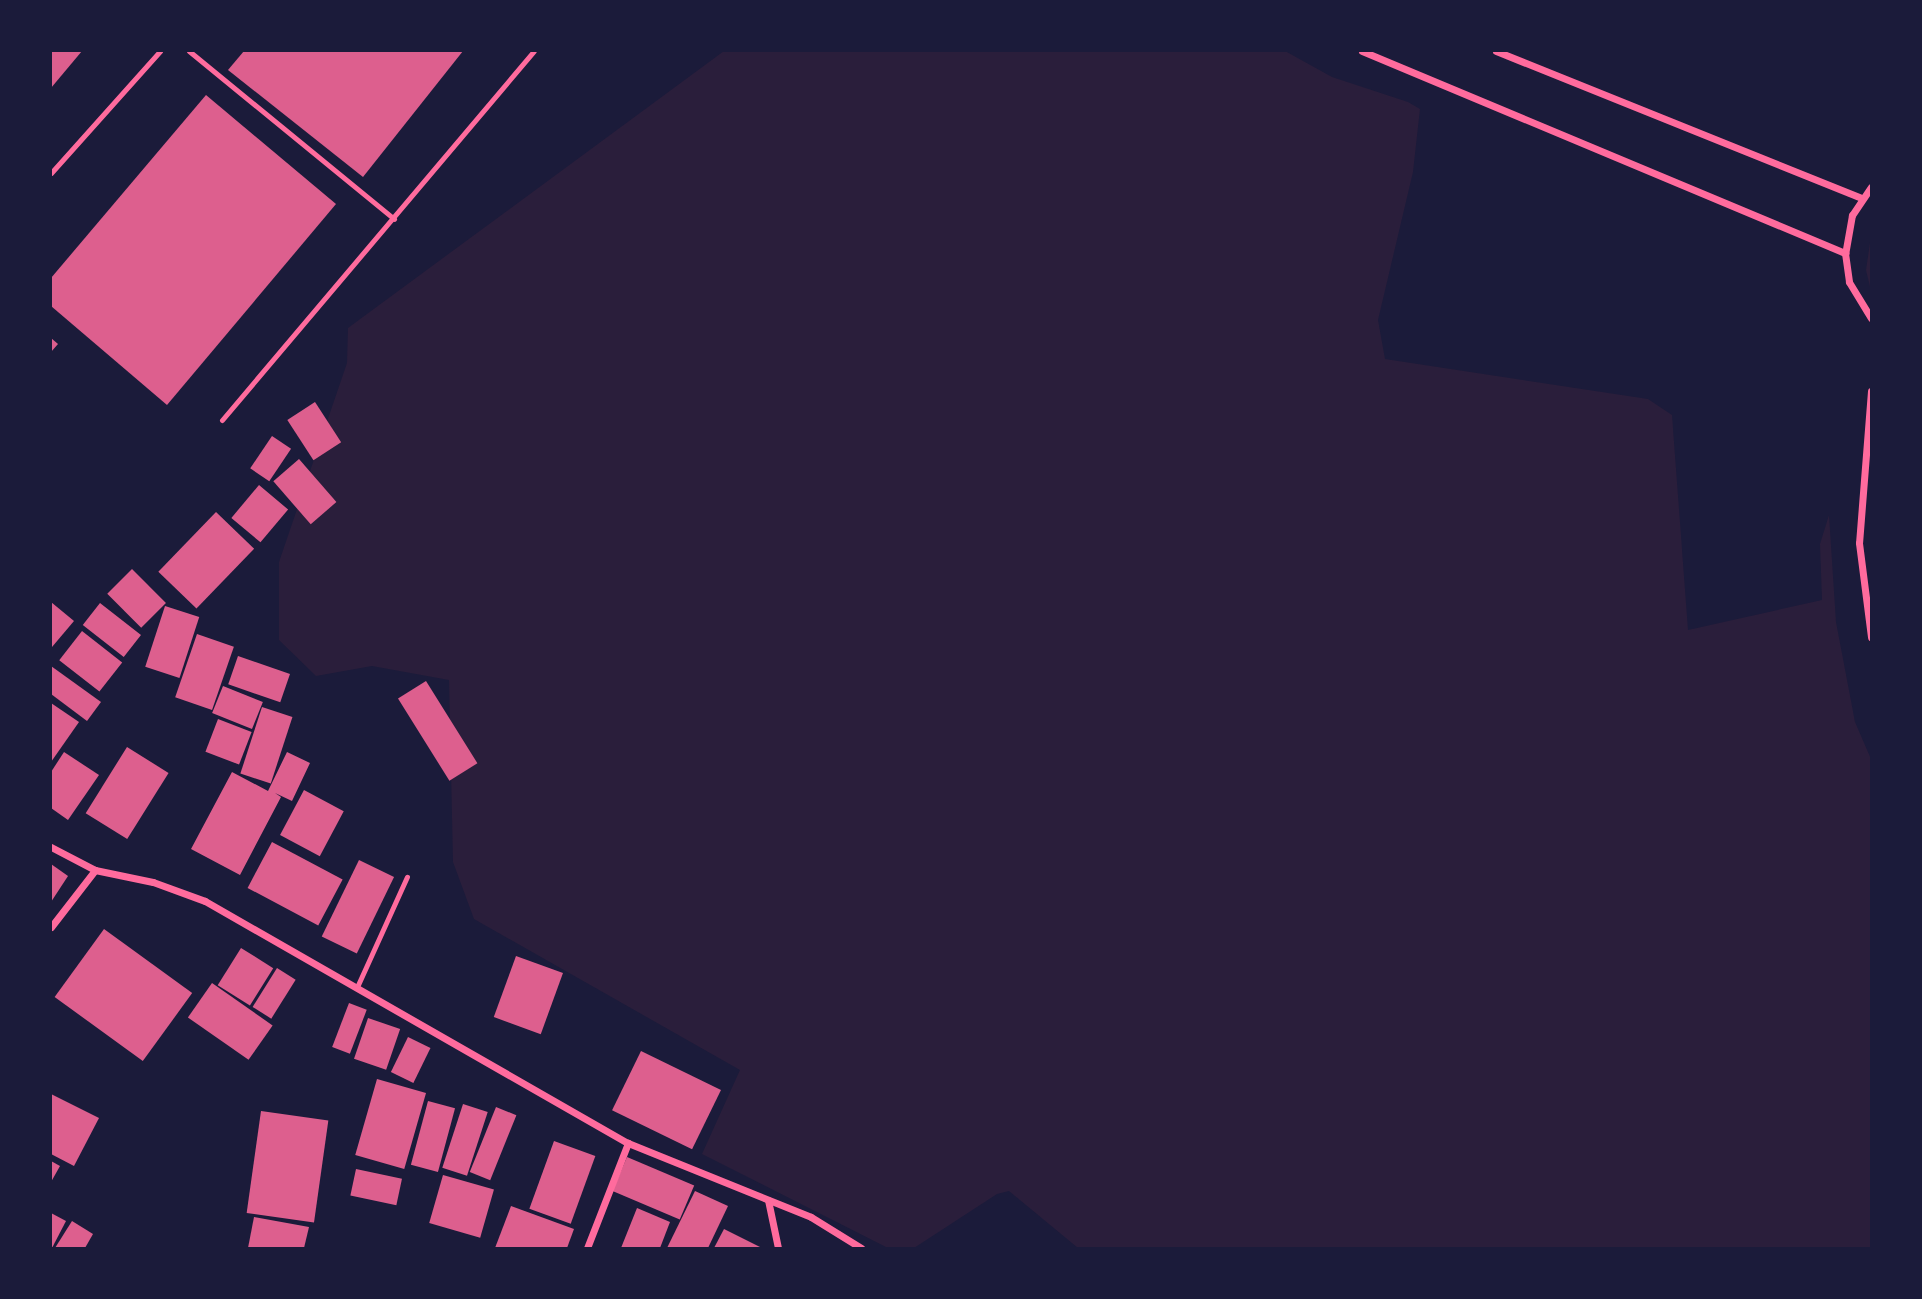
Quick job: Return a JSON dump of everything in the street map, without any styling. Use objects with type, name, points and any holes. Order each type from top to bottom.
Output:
[{"type":"street","points":[[1362,51],[1845,253]]},
{"type":"street","points":[[1496,51],[1862,198]]},
{"type":"street","points":[[1871,187],[1852,215],[1845,253],[1849,282],[1871,318]]},
{"type":"street","points":[[1871,391],[1859,543],[1871,637]]},
{"type":"street","points":[[51,847],[95,870],[153,882],[205,901],[628,1143],[811,1217],[861,1248]]},
{"type":"street","points":[[51,927],[95,870]]},
{"type":"street","points":[[587,1248],[628,1143]]},
{"type":"street","points":[[768,1200],[778,1248]]},
{"type":"lane","points":[[51,173],[160,51]]},
{"type":"lane","points":[[189,51],[394,219]]},
{"type":"lane","points":[[222,420],[534,51]]},
{"type":"lane","points":[[358,987],[407,877]]},
{"type":"shaded area","points":[[724,51],[1285,51],[1332,77],[1408,102],[1420,109],[1413,172],[1378,320],[1385,359],[1648,399],[1672,415],[1688,630],[1822,600],[1820,544],[1829,515],[1836,622],[1855,722],[1871,759],[1871,1248],[1078,1248],[1009,1191],[997,1194],[914,1248],[888,1248],[702,1154],[740,1070],[474,919],[453,862],[449,680],[372,666],[316,676],[279,640],[279,562],[347,363],[348,328]]},
{"type":"shaded area","points":[[1871,236],[1871,291],[1866,270]]},
{"type":"building","points":[[51,51],[82,51],[51,88]]},
{"type":"building","points":[[244,51],[463,51],[363,177],[228,70]]},
{"type":"building","points":[[206,95],[336,204],[167,405],[51,306],[51,278]]},
{"type":"building","points":[[51,338],[58,344],[51,352]]},
{"type":"building","points":[[315,402],[341,442],[313,460],[287,420]]},
{"type":"building","points":[[272,436],[291,449],[269,481],[250,468]]},
{"type":"building","points":[[299,459],[336,502],[311,524],[273,481]]},
{"type":"building","points":[[259,485],[288,509],[260,542],[231,518]]},
{"type":"building","points":[[216,512],[254,549],[196,609],[158,572]]},
{"type":"building","points":[[132,569],[166,603],[141,628],[107,594]]},
{"type":"building","points":[[51,602],[74,621],[52,647],[51,645]]},
{"type":"building","points":[[100,603],[141,635],[124,657],[83,625]]},
{"type":"building","points":[[165,606],[199,617],[179,678],[145,667]]},
{"type":"building","points":[[82,631],[122,662],[99,692],[59,660]]},
{"type":"building","points":[[197,634],[234,647],[212,710],[175,697]]},
{"type":"building","points":[[238,656],[290,674],[280,702],[228,684]]},
{"type":"building","points":[[51,666],[101,702],[87,721],[51,694]]},
{"type":"building","points":[[426,681],[477,763],[449,781],[398,698]]},
{"type":"building","points":[[223,686],[263,702],[252,729],[212,713]]},
{"type":"building","points":[[51,703],[79,722],[51,762]]},
{"type":"building","points":[[262,707],[292,717],[271,783],[240,774]]},
{"type":"building","points":[[218,719],[252,732],[239,765],[205,752]]},
{"type":"building","points":[[127,747],[169,773],[127,839],[86,813]]},
{"type":"building","points":[[64,752],[99,775],[68,820],[51,808],[51,772]]},
{"type":"building","points":[[287,752],[310,763],[292,801],[275,793],[281,797],[240,875],[191,849],[232,772],[268,791]]},
{"type":"building","points":[[304,790],[344,811],[320,856],[280,835]]},
{"type":"building","points":[[272,842],[343,880],[318,925],[248,888]]},
{"type":"building","points":[[359,860],[394,877],[357,953],[322,936]]},
{"type":"building","points":[[51,864],[68,876],[51,902]]},
{"type":"building","points":[[104,929],[192,993],[143,1061],[55,997]]},
{"type":"building","points":[[241,948],[273,968],[250,1005],[218,985]]},
{"type":"building","points":[[516,956],[563,973],[541,1034],[494,1017]]},
{"type":"building","points":[[277,968],[296,980],[271,1019],[253,1007]]},
{"type":"building","points":[[212,983],[273,1025],[249,1060],[188,1017]]},
{"type":"building","points":[[349,1003],[367,1010],[350,1054],[332,1047]]},
{"type":"building","points":[[368,1018],[400,1029],[386,1070],[354,1059]]},
{"type":"building","points":[[408,1037],[430,1048],[413,1083],[391,1072]]},
{"type":"building","points":[[641,1051],[721,1090],[692,1149],[612,1110]]},
{"type":"building","points":[[377,1079],[426,1093],[404,1169],[355,1155]]},
{"type":"building","points":[[51,1094],[99,1118],[74,1166],[51,1154]]},
{"type":"building","points":[[428,1101],[455,1108],[438,1172],[411,1165]]},
{"type":"building","points":[[463,1104],[488,1112],[467,1176],[442,1168]]},
{"type":"building","points":[[496,1107],[516,1115],[490,1180],[470,1172]]},
{"type":"building","points":[[261,1111],[328,1120],[314,1222],[247,1213]]},
{"type":"building","points":[[554,1141],[595,1156],[571,1224],[529,1209]]},
{"type":"building","points":[[627,1157],[694,1186],[680,1220],[613,1191]]},
{"type":"building","points":[[51,1161],[60,1166],[51,1182]]},
{"type":"building","points":[[356,1169],[402,1179],[396,1205],[350,1195]]},
{"type":"building","points":[[443,1175],[494,1190],[480,1238],[429,1223]]},
{"type":"building","points":[[695,1191],[728,1206],[708,1248],[667,1248]]},
{"type":"building","points":[[511,1206],[574,1229],[567,1248],[495,1248]]},
{"type":"building","points":[[637,1208],[670,1222],[660,1248],[621,1248]]},
{"type":"building","points":[[51,1213],[66,1221],[52,1248],[51,1248]]},
{"type":"building","points":[[254,1217],[309,1227],[304,1248],[248,1248]]},
{"type":"building","points":[[72,1221],[93,1234],[85,1248],[55,1248]]},
{"type":"building","points":[[724,1229],[762,1248],[714,1248]]}]
